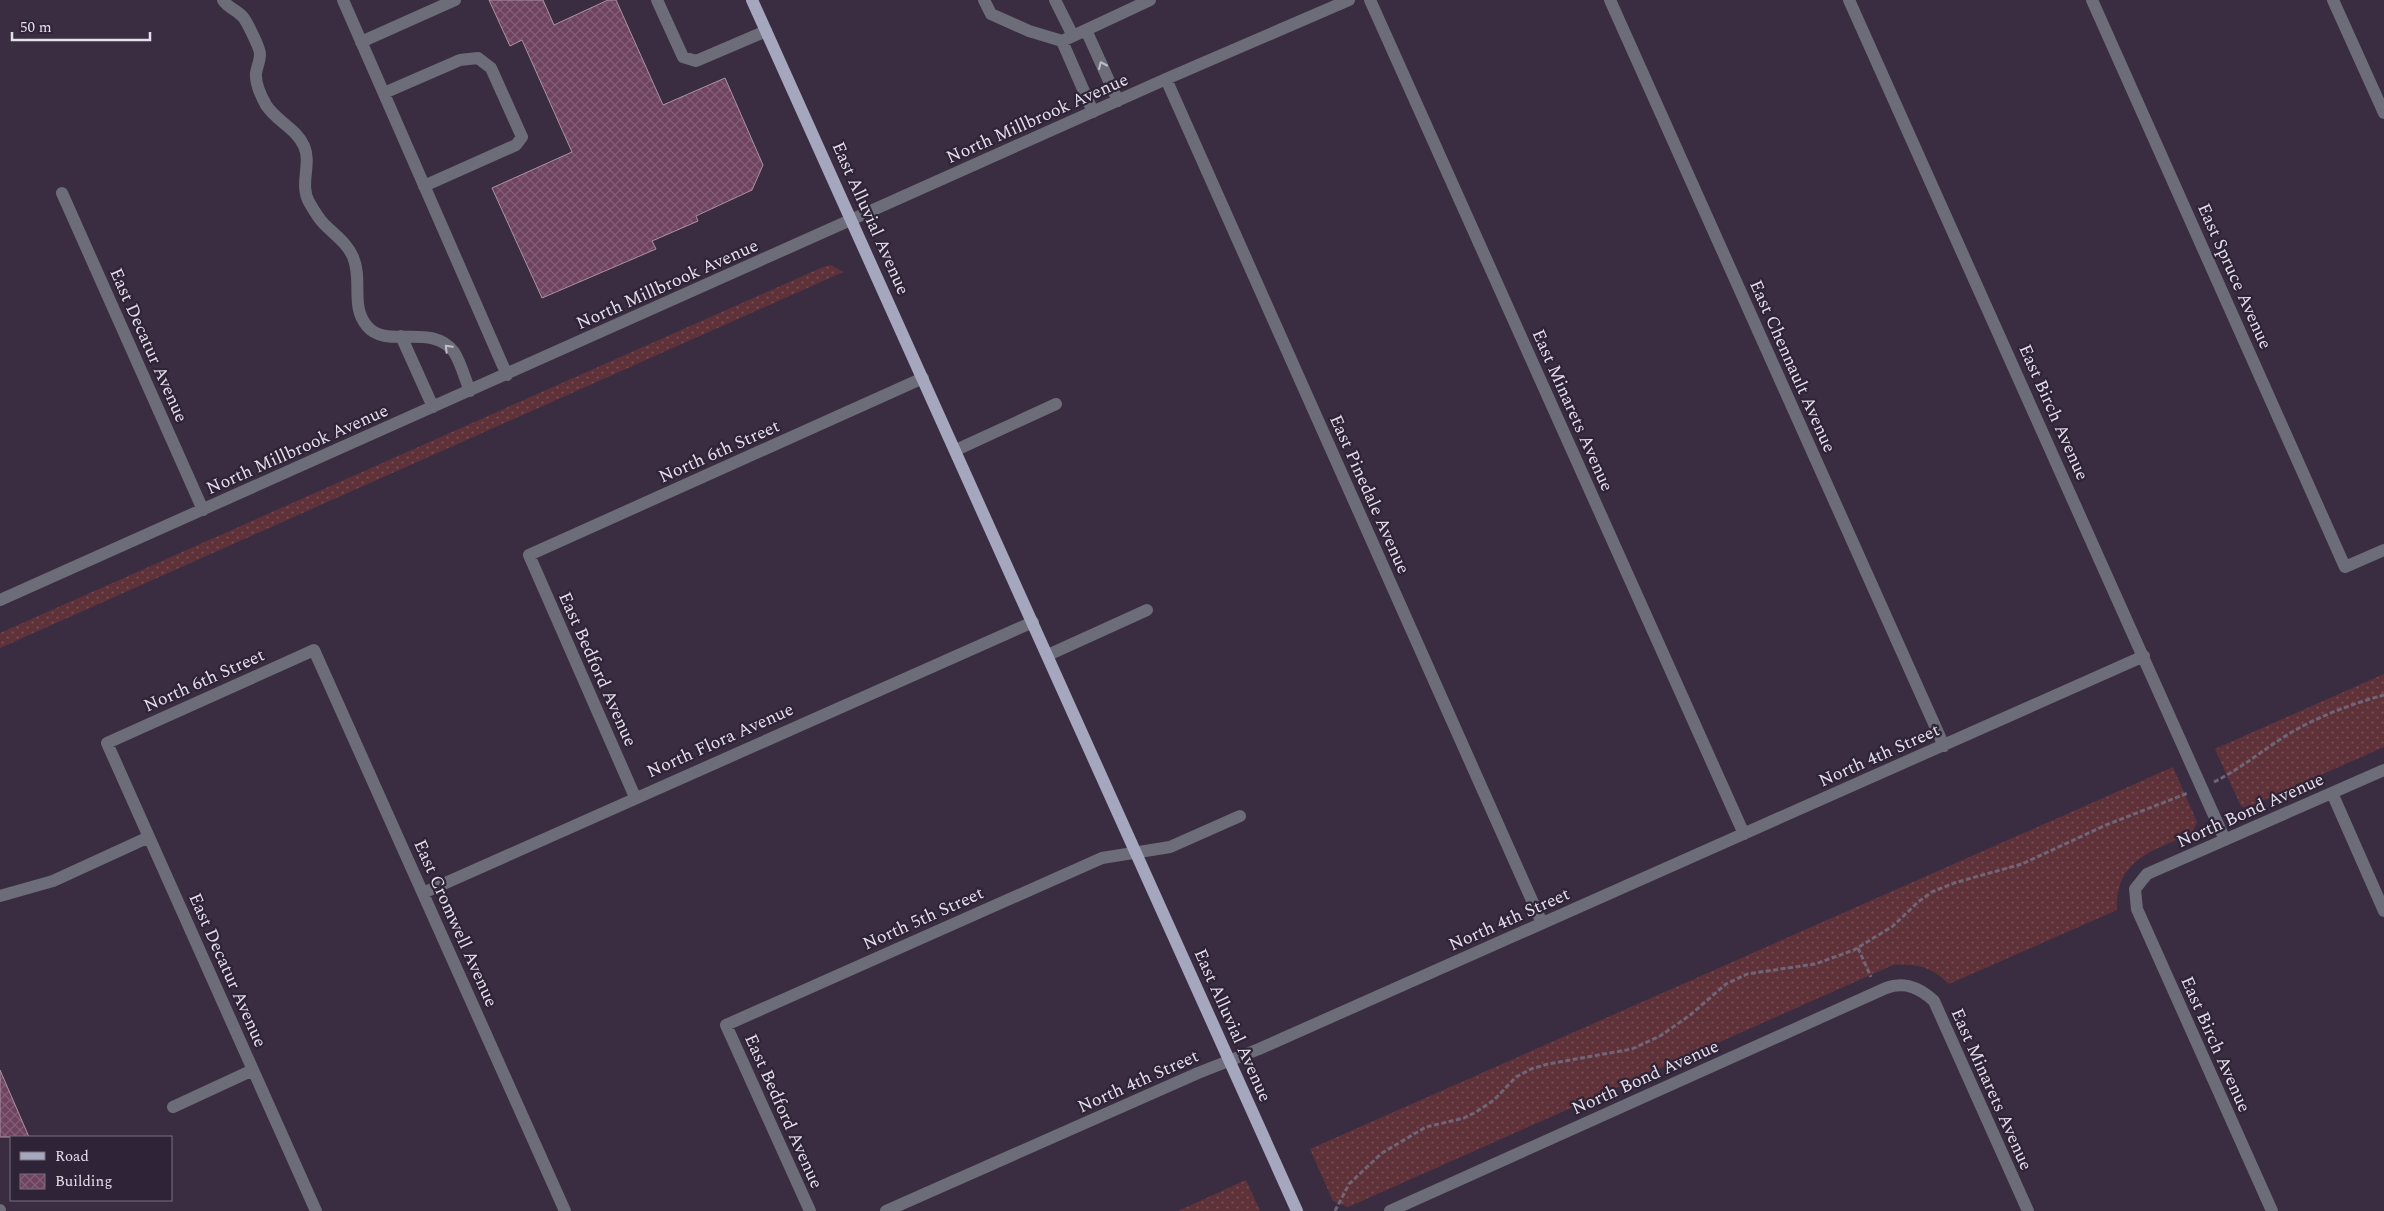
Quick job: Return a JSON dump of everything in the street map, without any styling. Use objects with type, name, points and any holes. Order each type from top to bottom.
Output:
[{"type":"main road","name":"East Alluvial Avenue","points":[[752,0],[853,220],[1297,1211]]},
{"type":"street","points":[[223,0],[226,5],[242,16],[260,53],[256,74],[259,91],[268,108],[294,130],[305,147],[307,161],[304,183],[308,200],[324,224],[336,232],[351,253],[357,266],[356,301],[367,327],[380,335],[421,336],[440,340],[454,352],[470,391]]},
{"type":"street","points":[[343,0],[507,374]]},
{"type":"street","points":[[361,42],[455,0]]},
{"type":"street","points":[[657,0],[683,57],[696,61],[766,31]]},
{"type":"street","points":[[984,0],[991,14],[1029,31],[1067,38],[1144,1]]},
{"type":"street","points":[[1055,0],[1093,112]]},
{"type":"street","name":"North Millbrook Avenue","points":[[0,600],[1166,79],[1349,0]]},
{"type":"street","name":"East Minarets Avenue","points":[[1370,0],[1744,834]]},
{"type":"street","name":"East Chennault Avenue","points":[[1610,0],[1944,746]]},
{"type":"street","name":"East Birch Avenue","points":[[1849,0],[2225,840]]},
{"type":"street","name":"East Spruce Avenue","points":[[2092,0],[2345,567],[2384,550]]},
{"type":"street","points":[[2333,0],[2384,113]]},
{"type":"street","points":[[1086,30],[1118,101]]},
{"type":"street","points":[[384,93],[460,60],[478,58],[491,68],[522,137],[516,145],[424,186]]},
{"type":"street","name":"East Pinedale Avenue","points":[[1166,79],[1542,923]]},
{"type":"street","name":"East Decatur Avenue","points":[[62,194],[203,510]]},
{"type":"street","points":[[401,336],[433,407]]},
{"type":"street","name":"North 6th Street","points":[[529,555],[923,378]]},
{"type":"street","points":[[956,450],[1056,404]]},
{"type":"street","name":"East Bedford Avenue","points":[[529,555],[635,797]]},
{"type":"street","points":[[1048,655],[1147,610]]},
{"type":"street","name":"North Flora Avenue","points":[[423,893],[635,797],[1033,622]]},
{"type":"street","name":"North 6th Street","points":[[107,743],[314,650]]},
{"type":"street","name":"East Cromwell Avenue","points":[[314,650],[565,1211]]},
{"type":"street","name":"North 4th Street","points":[[886,1211],[1944,746],[2144,656]]},
{"type":"street","name":"East Decatur Avenue","points":[[107,743],[316,1211]]},
{"type":"street","name":"North Bond Avenue","points":[[2135,889],[2147,874],[2384,770]]},
{"type":"street","points":[[2332,793],[2384,911]]},
{"type":"street","points":[[1137,852],[1170,847],[1240,816]]},
{"type":"street","points":[[0,896],[53,881],[150,837]]},
{"type":"street","name":"North 5th Street","points":[[726,1025],[1102,858],[1137,852]]},
{"type":"street","name":"East Birch Avenue","points":[[2135,889],[2137,909],[2272,1211]]},
{"type":"street","name":"North Bond Avenue","points":[[1390,1211],[1886,988],[1902,984],[1916,987]]},
{"type":"street","name":"East Minarets Avenue","points":[[1916,987],[1934,1001],[2028,1211]]},
{"type":"street","name":"East Bedford Avenue","points":[[726,1025],[810,1211]]},
{"type":"street","points":[[173,1107],[254,1070]]},
{"type":"path","points":[[1335,1211],[1350,1184],[1382,1153],[1426,1127],[1464,1118],[1476,1112],[1494,1100],[1516,1077],[1531,1069],[1548,1064],[1632,1049],[1660,1036],[1689,1016],[1726,984],[1747,974],[1815,964],[1858,948],[1893,926],[1918,902],[1932,892],[1954,883],[2022,864],[2106,825],[2201,788],[2245,764],[2293,731],[2384,695]]},
{"type":"path","points":[[1858,948],[1872,977]]},
{"type":"shaded area","points":[[831,265],[843,272],[0,648],[0,633]]},
{"type":"shaded area","points":[[2384,674],[2384,747],[2246,808],[2241,806],[2215,749]]},
{"type":"shaded area","points":[[2173,767],[2197,822],[2192,833],[2151,852],[2139,859],[2130,868],[2122,879],[2118,893],[2117,910],[1949,984],[1936,973],[1923,967],[1893,965],[1348,1207],[1333,1201],[1310,1149]]},
{"type":"shaded area","points":[[1246,1180],[1260,1211],[1178,1211]]},
{"type":"building","points":[[489,0],[543,0],[554,25],[608,0],[616,0],[663,105],[725,78],[763,165],[752,190],[696,216],[698,221],[652,241],[656,249],[542,298],[492,188],[572,152],[522,40],[510,46]]},
{"type":"building","points":[[0,1070],[29,1136],[0,1137]]}]
